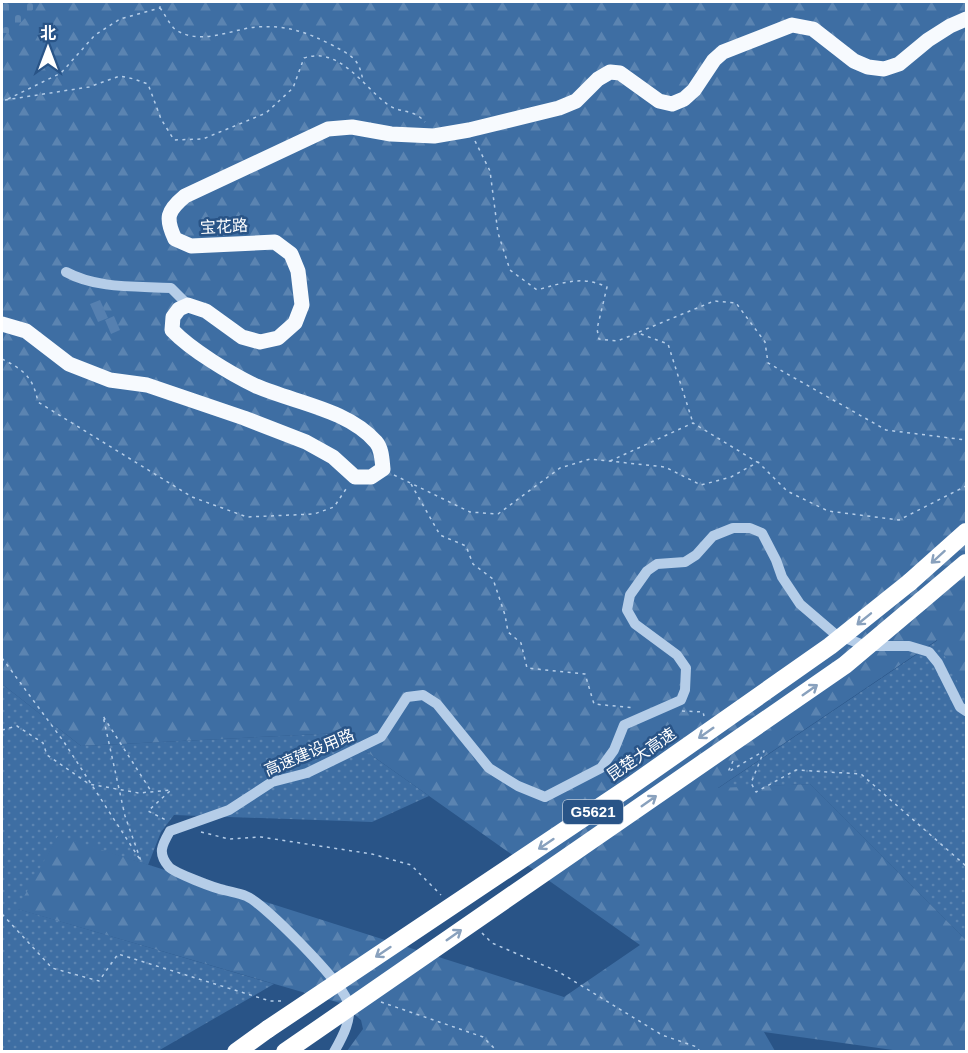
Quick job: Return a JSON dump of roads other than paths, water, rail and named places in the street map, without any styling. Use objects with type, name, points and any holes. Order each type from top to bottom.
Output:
[{"type":"highway","name":"昆楚大高速","points":[[236,1052],[628,788],[830,646],[910,582],[966,532]]},
{"type":"highway","name":"G5621","points":[[285,1052],[845,665],[966,563]]},
{"type":"main road","name":"宝花路","points":[[188,305],[206,311],[242,338],[260,342],[278,338],[295,323],[302,305],[298,271],[291,254],[275,242],[191,246],[175,239],[168,225],[171,208],[185,196],[328,129],[352,128],[391,134],[428,135],[469,130],[576,101],[598,79],[610,72],[620,73],[659,101],[672,104],[684,99],[694,90],[714,60],[723,52],[792,26],[813,29],[854,61],[868,67],[884,69],[899,64],[928,40],[966,19]]},
{"type":"main road","points":[[2,324],[26,331],[69,364],[110,380],[147,385],[306,442],[333,457],[354,477],[371,477],[383,469],[378,444],[356,426],[326,410],[256,386],[183,341],[172,330],[173,317],[179,309],[188,305]]},
{"type":"street","points":[[66,272],[82,280],[107,284],[171,288],[188,305]]},
{"type":"street","name":"高速建设用路","points":[[334,1052],[350,1017],[347,1000],[331,975],[265,908],[246,895],[222,890],[171,869],[160,849],[170,831],[230,810],[272,782],[307,773],[381,737],[407,697],[423,695],[437,704],[489,768],[518,786],[545,797],[601,768],[614,750],[624,725],[681,700],[685,690],[686,668],[677,655],[634,624],[627,610],[630,595],[647,571],[657,564],[685,562],[696,555],[713,536],[733,528],[750,528],[762,533],[782,577],[800,604],[835,634],[866,646],[909,646],[928,652],[938,663],[960,707],[966,711]]}]
